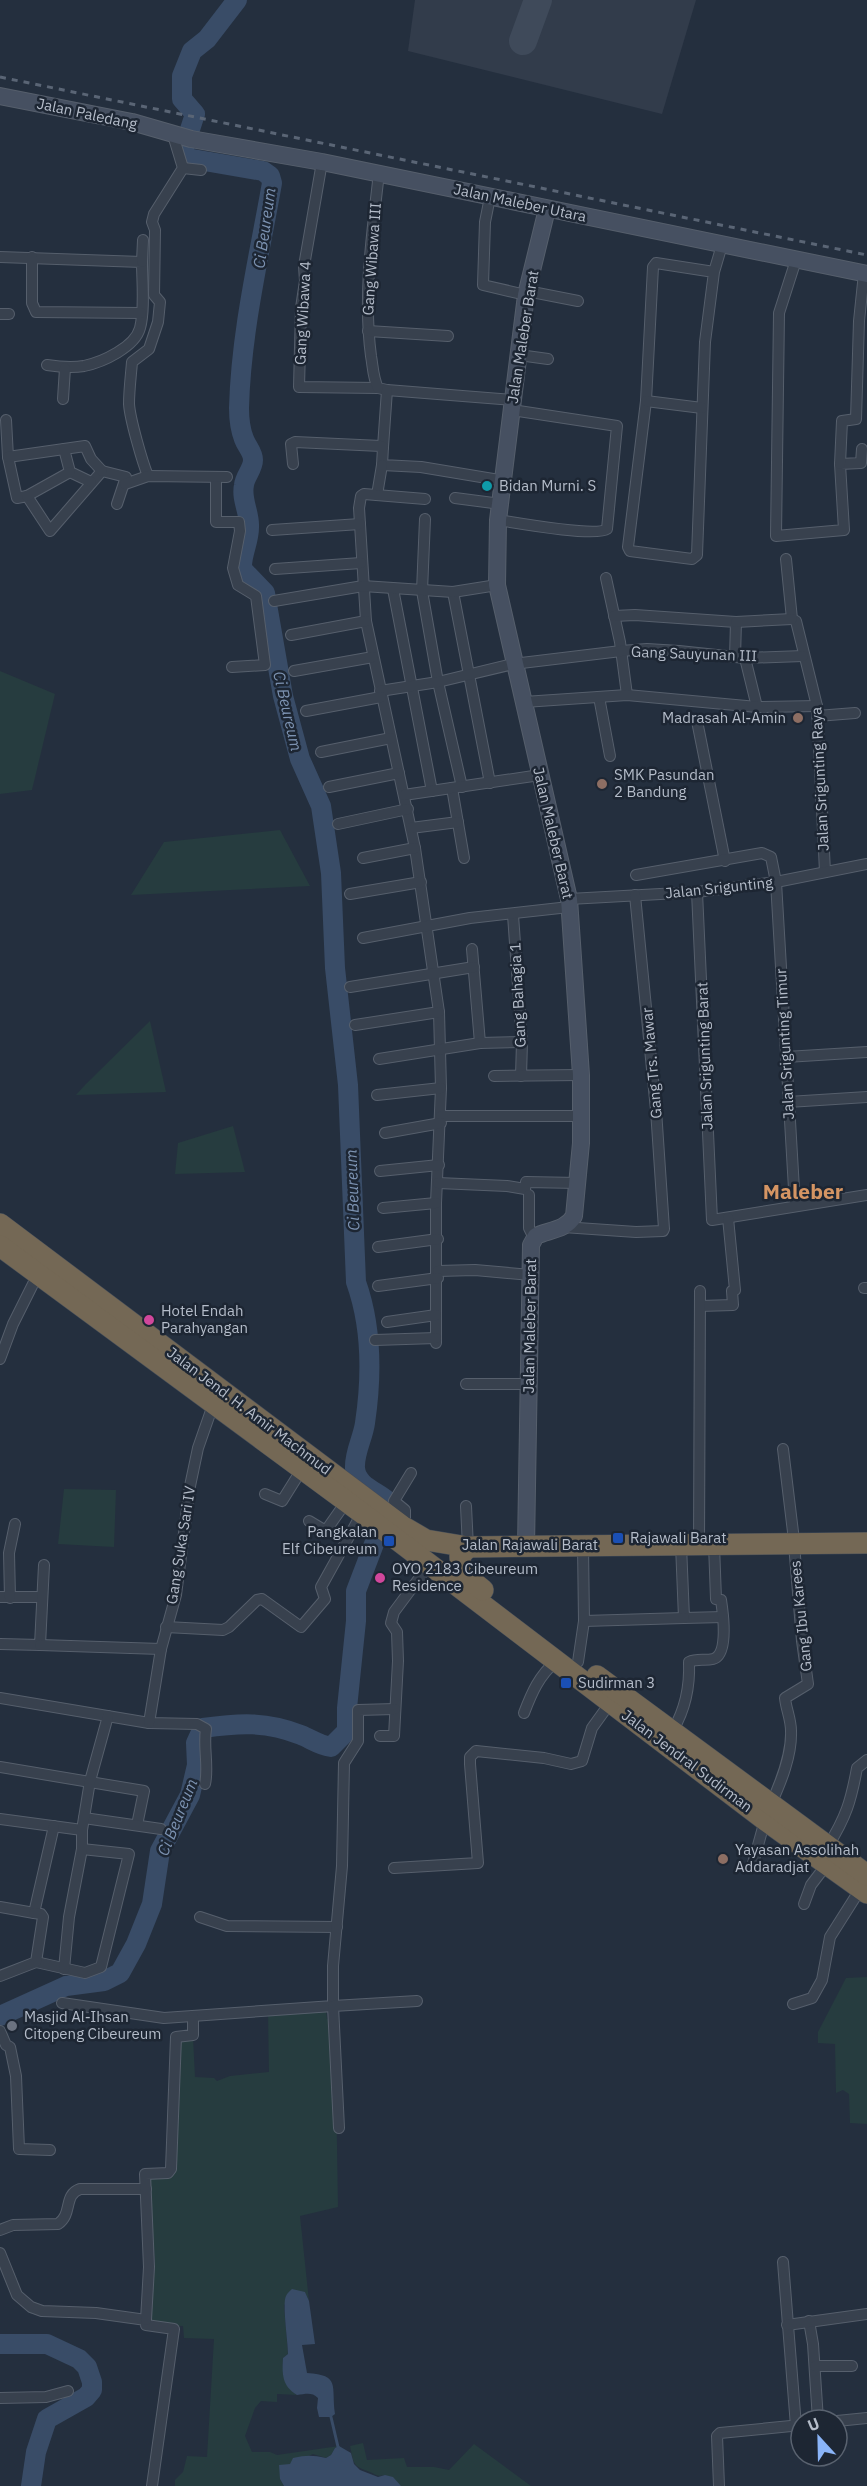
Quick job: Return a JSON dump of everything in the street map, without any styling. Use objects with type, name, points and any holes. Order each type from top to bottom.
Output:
[{"type":"highway","name":"Jalan Jend. H. Amir Machmud","points":[[0,1224],[42,1267],[213,1405],[354,1508],[402,1532]]},
{"type":"highway","name":"Jalan Jend. H. Amir Machmud","points":[[0,1246],[42,1267],[402,1532]]},
{"type":"highway","name":"Jalan Rajawali Barat","points":[[402,1532],[426,1540],[468,1547],[867,1543]]},
{"type":"highway","name":"Jalan Jendral Sudirman","points":[[402,1532],[429,1565],[610,1703],[673,1730],[768,1812]]},
{"type":"highway","name":"Jalan Jendral Sudirman","points":[[468,1547],[463,1551],[459,1563],[461,1572],[466,1578],[578,1662],[646,1720],[865,1886]]},
{"type":"street","name":"Jalan Paledang","points":[[0,96],[132,122],[181,137]]},
{"type":"street","name":"Jalan Maleber Utara","points":[[181,137],[379,173],[722,246],[865,273]]},
{"type":"street","points":[[148,476],[142,464],[129,406],[132,362],[149,349],[158,322],[160,302],[154,295],[155,230],[152,222],[154,214],[183,168],[181,137]]},
{"type":"street","name":"Gang Wibawa 4","points":[[322,162],[304,266],[299,387],[383,389]]},
{"type":"street","points":[[183,168],[201,170]]},
{"type":"street","name":"Gang Wibawa III","points":[[377,495],[382,465],[383,389],[375,381],[368,331],[368,294],[379,173]]},
{"type":"street","points":[[490,197],[485,222],[483,286],[578,301]]},
{"type":"street","name":"Jalan Maleber Barat","points":[[526,1547],[531,1245],[534,1238],[561,1227],[570,1222],[574,1216],[578,1183],[580,1116],[580,1075],[569,903],[524,702],[513,664],[497,585],[500,512],[512,405],[527,293],[547,209]]},
{"type":"street","points":[[47,365],[65,368],[85,366],[107,358],[133,341],[140,328],[143,240]]},
{"type":"street","points":[[714,272],[656,263],[654,265],[646,401],[628,549],[692,559],[697,555],[705,342],[714,272],[722,246]]},
{"type":"street","points":[[0,256],[142,262]]},
{"type":"street","points":[[32,257],[32,303],[36,312],[141,313]]},
{"type":"street","points":[[796,260],[779,314],[776,536],[844,530],[840,464],[842,421],[862,420],[859,321],[865,273]]},
{"type":"street","points":[[368,331],[448,336]]},
{"type":"street","points":[[519,355],[548,359]]},
{"type":"street","points":[[63,399],[65,368]]},
{"type":"street","points":[[383,389],[512,405],[617,426],[607,529],[604,532],[580,531],[500,512],[455,498]]},
{"type":"street","points":[[646,401],[702,408]]},
{"type":"street","points":[[6,420],[6,463],[16,498],[27,496],[70,472]]},
{"type":"street","points":[[293,464],[291,444],[295,442],[383,447]]},
{"type":"street","points":[[6,463],[85,446],[91,459],[102,471],[126,477],[117,504]]},
{"type":"street","points":[[64,449],[70,472],[91,482]]},
{"type":"street","points":[[840,464],[861,463],[862,449]]},
{"type":"street","points":[[382,465],[421,467],[505,481]]},
{"type":"street","points":[[27,496],[50,531],[102,471]]},
{"type":"street","points":[[125,484],[148,476],[222,477],[216,522],[239,522],[240,531],[233,568],[238,585],[255,596],[265,665],[232,667]]},
{"type":"street","points":[[375,1340],[436,1341],[438,1239],[436,1203],[441,1119],[441,1048],[439,1012],[426,927],[422,882],[366,621],[361,562],[361,496],[425,499]]},
{"type":"street","points":[[424,519],[422,591],[457,788],[458,822],[464,858]]},
{"type":"street","points":[[272,530],[360,524]]},
{"type":"street","name":"Jalan Srigunting Raya","points":[[786,559],[792,619],[796,621],[817,711],[825,872]]},
{"type":"street","points":[[275,569],[361,562]]},
{"type":"street","points":[[606,578],[621,651],[627,695]]},
{"type":"street","points":[[274,601],[363,586],[453,592],[497,585]]},
{"type":"street","points":[[393,589],[432,791]]},
{"type":"street","points":[[453,592],[490,783]]},
{"type":"street","points":[[614,616],[635,615],[736,622],[792,619]]},
{"type":"street","points":[[291,635],[366,621]]},
{"type":"street","points":[[736,622],[740,657],[757,707]]},
{"type":"street","name":"Gang Sauyunan III","points":[[306,711],[513,664],[621,651],[658,650],[740,657],[803,656]]},
{"type":"street","points":[[294,671],[373,657]]},
{"type":"street","points":[[524,702],[627,695],[855,713]]},
{"type":"street","points":[[598,697],[610,756]]},
{"type":"street","points":[[636,876],[725,861],[697,721]]},
{"type":"street","points":[[321,752],[391,738]]},
{"type":"street","points":[[329,787],[399,773]]},
{"type":"street","points":[[404,795],[540,775]]},
{"type":"street","points":[[338,824],[408,809]]},
{"type":"street","points":[[411,828],[458,822]]},
{"type":"street","points":[[363,858],[416,848]]},
{"type":"street","name":"Jalan Srigunting Timur","points":[[725,861],[762,853],[769,854],[776,882],[795,1206]]},
{"type":"street","name":"Jalan Srigunting","points":[[363,938],[471,918],[513,915],[569,903],[635,895],[698,892],[776,882],[867,864]]},
{"type":"street","points":[[350,894],[422,882]]},
{"type":"street","name":"Jalan Srigunting Barat","points":[[698,892],[712,1220],[728,1218]]},
{"type":"street","name":"Gang Trs. Mawar","points":[[561,1227],[636,1232],[663,1231],[656,1110],[635,895]]},
{"type":"street","name":"Gang Bahagia 1","points":[[513,915],[522,1042],[521,1076]]},
{"type":"street","points":[[472,949],[480,1043]]},
{"type":"street","points":[[350,987],[474,968]]},
{"type":"street","points":[[355,1025],[439,1012]]},
{"type":"street","points":[[378,1059],[480,1043],[522,1042]]},
{"type":"street","points":[[786,1057],[867,1052]]},
{"type":"street","points":[[494,1076],[580,1075]]},
{"type":"street","points":[[377,1095],[441,1088]]},
{"type":"street","points":[[788,1102],[867,1097]]},
{"type":"street","points":[[385,1133],[441,1119],[580,1116]]},
{"type":"street","points":[[380,1171],[439,1165]]},
{"type":"street","points":[[438,1183],[525,1189],[526,1182],[578,1183]]},
{"type":"street","points":[[530,1195],[529,1228],[534,1238]]},
{"type":"street","points":[[700,1306],[733,1305],[732,1292],[735,1290],[728,1218],[867,1195]]},
{"type":"street","points":[[383,1208],[436,1203]]},
{"type":"street","points":[[378,1247],[438,1239]]},
{"type":"street","points":[[0,1359],[42,1267]]},
{"type":"street","points":[[378,1286],[438,1274],[475,1270],[531,1275]]},
{"type":"street","points":[[684,1618],[698,1545],[700,1291]]},
{"type":"street","points":[[387,1322],[436,1315]]},
{"type":"street","points":[[466,1384],[529,1384]]},
{"type":"street","name":"Gang Suka Sari IV","points":[[149,1723],[161,1649],[176,1595],[190,1486],[198,1448],[213,1405]]},
{"type":"street","name":"Gang Ibu Karees","points":[[768,1812],[791,1742],[790,1719],[785,1698],[790,1693],[807,1687],[783,1449]]},
{"type":"street","points":[[265,1494],[282,1501],[302,1469]]},
{"type":"street","points":[[402,1532],[405,1510],[394,1501],[411,1473]]},
{"type":"street","points":[[466,1506],[468,1547]]},
{"type":"street","points":[[166,1627],[223,1630],[257,1600],[262,1599],[301,1627],[326,1599],[321,1587],[354,1508]]},
{"type":"street","points":[[309,1521],[324,1530],[354,1508]]},
{"type":"street","points":[[15,1524],[9,1553],[5,1597],[42,1597]]},
{"type":"street","points":[[673,1730],[681,1717],[688,1694],[689,1662],[693,1659],[713,1659],[722,1652],[721,1600],[716,1599],[698,1545]]},
{"type":"street","points":[[578,1662],[584,1621],[583,1546]]},
{"type":"street","points":[[40,1645],[44,1565]]},
{"type":"street","points":[[380,1736],[394,1736],[398,1668],[397,1632],[391,1623],[394,1612],[429,1565]]},
{"type":"street","points":[[584,1621],[723,1617]]},
{"type":"street","points":[[0,1644],[161,1649]]},
{"type":"street","points":[[524,1713],[534,1686],[544,1672],[556,1662]]},
{"type":"street","points":[[0,1698],[149,1723],[201,1726],[205,1784]]},
{"type":"street","points":[[394,1868],[477,1864],[470,1764],[472,1754],[476,1751],[544,1758],[571,1764],[582,1761],[592,1728],[610,1703]]},
{"type":"street","points":[[339,2128],[333,1966],[343,1845],[344,1763],[358,1741],[358,1709],[395,1709]]},
{"type":"street","points":[[64,1969],[69,1917],[82,1849],[82,1830],[90,1781],[108,1716]]},
{"type":"street","points":[[804,1904],[850,1804],[857,1768],[867,1760]]},
{"type":"street","points":[[0,1767],[144,1791],[137,1824]]},
{"type":"street","points":[[752,1867],[768,1812]]},
{"type":"street","points":[[84,1818],[161,1829]]},
{"type":"street","points":[[1,1821],[82,1830]]},
{"type":"street","points":[[34,1913],[54,1826]]},
{"type":"street","points":[[0,1976],[36,1962],[87,1973],[101,1967],[129,1854],[82,1849]]},
{"type":"street","points":[[793,2004],[812,1998],[822,1980],[830,1937],[865,1886]]},
{"type":"street","points":[[0,1907],[41,1914],[43,1917],[36,1962]]},
{"type":"street","points":[[200,1917],[224,1926],[337,1927]]},
{"type":"street","points":[[62,2002],[164,2018],[322,2005],[417,2001]]},
{"type":"street","points":[[152,2486],[174,2329],[146,2325],[149,2267],[145,2174],[168,2173],[171,2169],[176,2037],[193,2036],[193,2016]]},
{"type":"street","points":[[0,2031],[6,2045],[10,2048],[16,2076],[18,2149],[50,2150]]},
{"type":"street","points":[[0,2230],[13,2224],[58,2224],[67,2214],[69,2196],[80,2188],[146,2189]]},
{"type":"street","points":[[0,2253],[17,2295],[31,2307],[42,2311],[96,2313],[146,2320]]},
{"type":"street","points":[[783,2262],[796,2408]]},
{"type":"street","points":[[787,2325],[867,2314]]},
{"type":"street","points":[[809,2321],[817,2408]]},
{"type":"street","points":[[815,2366],[852,2366]]},
{"type":"street","points":[[0,2398],[46,2397],[68,2391]]},
{"type":"street","points":[[849,2420],[867,2418]]},
{"type":"street","points":[[719,2486],[717,2436],[720,2433],[789,2427]]},
{"type":"shaded area","points":[[415,0],[696,0],[662,114],[408,51]]},
{"type":"green space","points":[[0,671],[55,694],[32,790],[0,794]]},
{"type":"green space","points":[[280,830],[310,886],[131,895],[164,842]]},
{"type":"green space","points":[[150,1021],[166,1092],[76,1095],[85,1085]]},
{"type":"green space","points":[[233,1126],[245,1172],[175,1174],[178,1143]]},
{"type":"green space","points":[[64,1489],[116,1490],[114,1547],[58,1544]]},
{"type":"green space","points":[[867,1977],[867,2124],[850,2123],[849,2094],[843,2090],[836,2093],[835,2044],[818,2043],[818,2032],[846,1978]]},
{"type":"green space","points":[[326,2010],[327,2019],[335,2020],[338,2207],[300,2216],[309,2301],[305,2292],[284,2305],[288,2354],[283,2358],[287,2384],[297,2395],[277,2394],[277,2402],[261,2401],[255,2408],[245,2436],[252,2452],[270,2452],[277,2455],[339,2446],[326,2458],[313,2454],[290,2464],[280,2479],[284,2486],[175,2486],[175,2480],[183,2472],[187,2456],[207,2457],[214,2339],[184,2338],[183,2326],[153,2325],[151,2318],[155,2262],[152,2221],[148,2208],[150,2177],[175,2174],[179,2040],[193,2037],[195,2077],[214,2078],[217,2081],[230,2076],[269,2072],[268,2013]]},
{"type":"green space","points":[[363,2443],[367,2460],[404,2458],[407,2467],[434,2467],[449,2470],[474,2444],[531,2486],[401,2486],[385,2475],[377,2475],[355,2464],[350,2446]]},
{"type":"water","points":[[292,2289],[305,2292],[309,2301],[315,2344],[302,2345],[307,2373],[318,2374],[330,2379],[335,2414],[331,2417],[319,2417],[318,2398],[311,2394],[297,2395],[288,2388],[284,2379],[283,2358],[288,2354],[285,2300]]},
{"type":"water","points":[[339,2446],[351,2453],[354,2464],[360,2470],[378,2477],[385,2475],[393,2477],[401,2486],[284,2486],[280,2479],[279,2465],[290,2464],[293,2458],[302,2456],[326,2458]]},
{"type":"waterway","name":"Ci Beureum","points":[[237,0],[207,39],[192,51],[182,76],[182,99],[195,114],[183,151],[187,158],[263,171],[270,176],[272,183],[251,295],[240,380],[240,424],[253,460],[243,490],[249,531],[242,569],[265,593],[283,696],[300,759],[321,806],[331,873],[335,968],[348,1085],[356,1282],[365,1316],[369,1352],[367,1405],[355,1468],[362,1482],[386,1500],[392,1511]]},
{"type":"waterway","name":"Ci Beureum","points":[[0,2016],[66,1986],[104,1981],[120,1973],[136,1944],[152,1904],[160,1851],[190,1795],[197,1765],[196,1743],[203,1728],[241,1724],[264,1725],[288,1730],[331,1747],[347,1731],[347,1708],[356,1621],[356,1591],[374,1544]]},
{"type":"waterway","name":"Ci Beureum","points":[[0,2344],[47,2344],[79,2359],[87,2367],[92,2382],[92,2390],[86,2397],[47,2419],[36,2452],[31,2486]]},
{"type":"waterway","points":[[331,2417],[338,2447]]},
{"type":"taxiway","points":[[523,41],[538,0]]},
{"type":"railway","points":[[0,77],[867,255]]},
{"type":"place","name":"Bidan Murni. S","points":[[487,486]]},
{"type":"place","name":"Madrasah Al-Amin","points":[[798,718]]},
{"type":"place","name":"SMK Pasundan 2 Bandung","points":[[602,784]]},
{"type":"place","name":"Hotel Endah Parahyangan","points":[[149,1320]]},
{"type":"place","name":"Rajawali Barat","points":[[618,1538]]},
{"type":"place","name":"Pangkalan Elf Cibeureum","points":[[389,1541]]},
{"type":"place","name":"OYO 2183 Cibeureum Residence","points":[[380,1578]]},
{"type":"place","name":"Sudirman 3","points":[[566,1683]]},
{"type":"place","name":"Yayasan Assolihah Addaradjat","points":[[723,1859]]},
{"type":"place","name":"Masjid Al-Ihsan Citopeng Cibeureum","points":[[12,2026]]},
{"type":"district","name":"Maleber","points":[[803,1192]]}]
